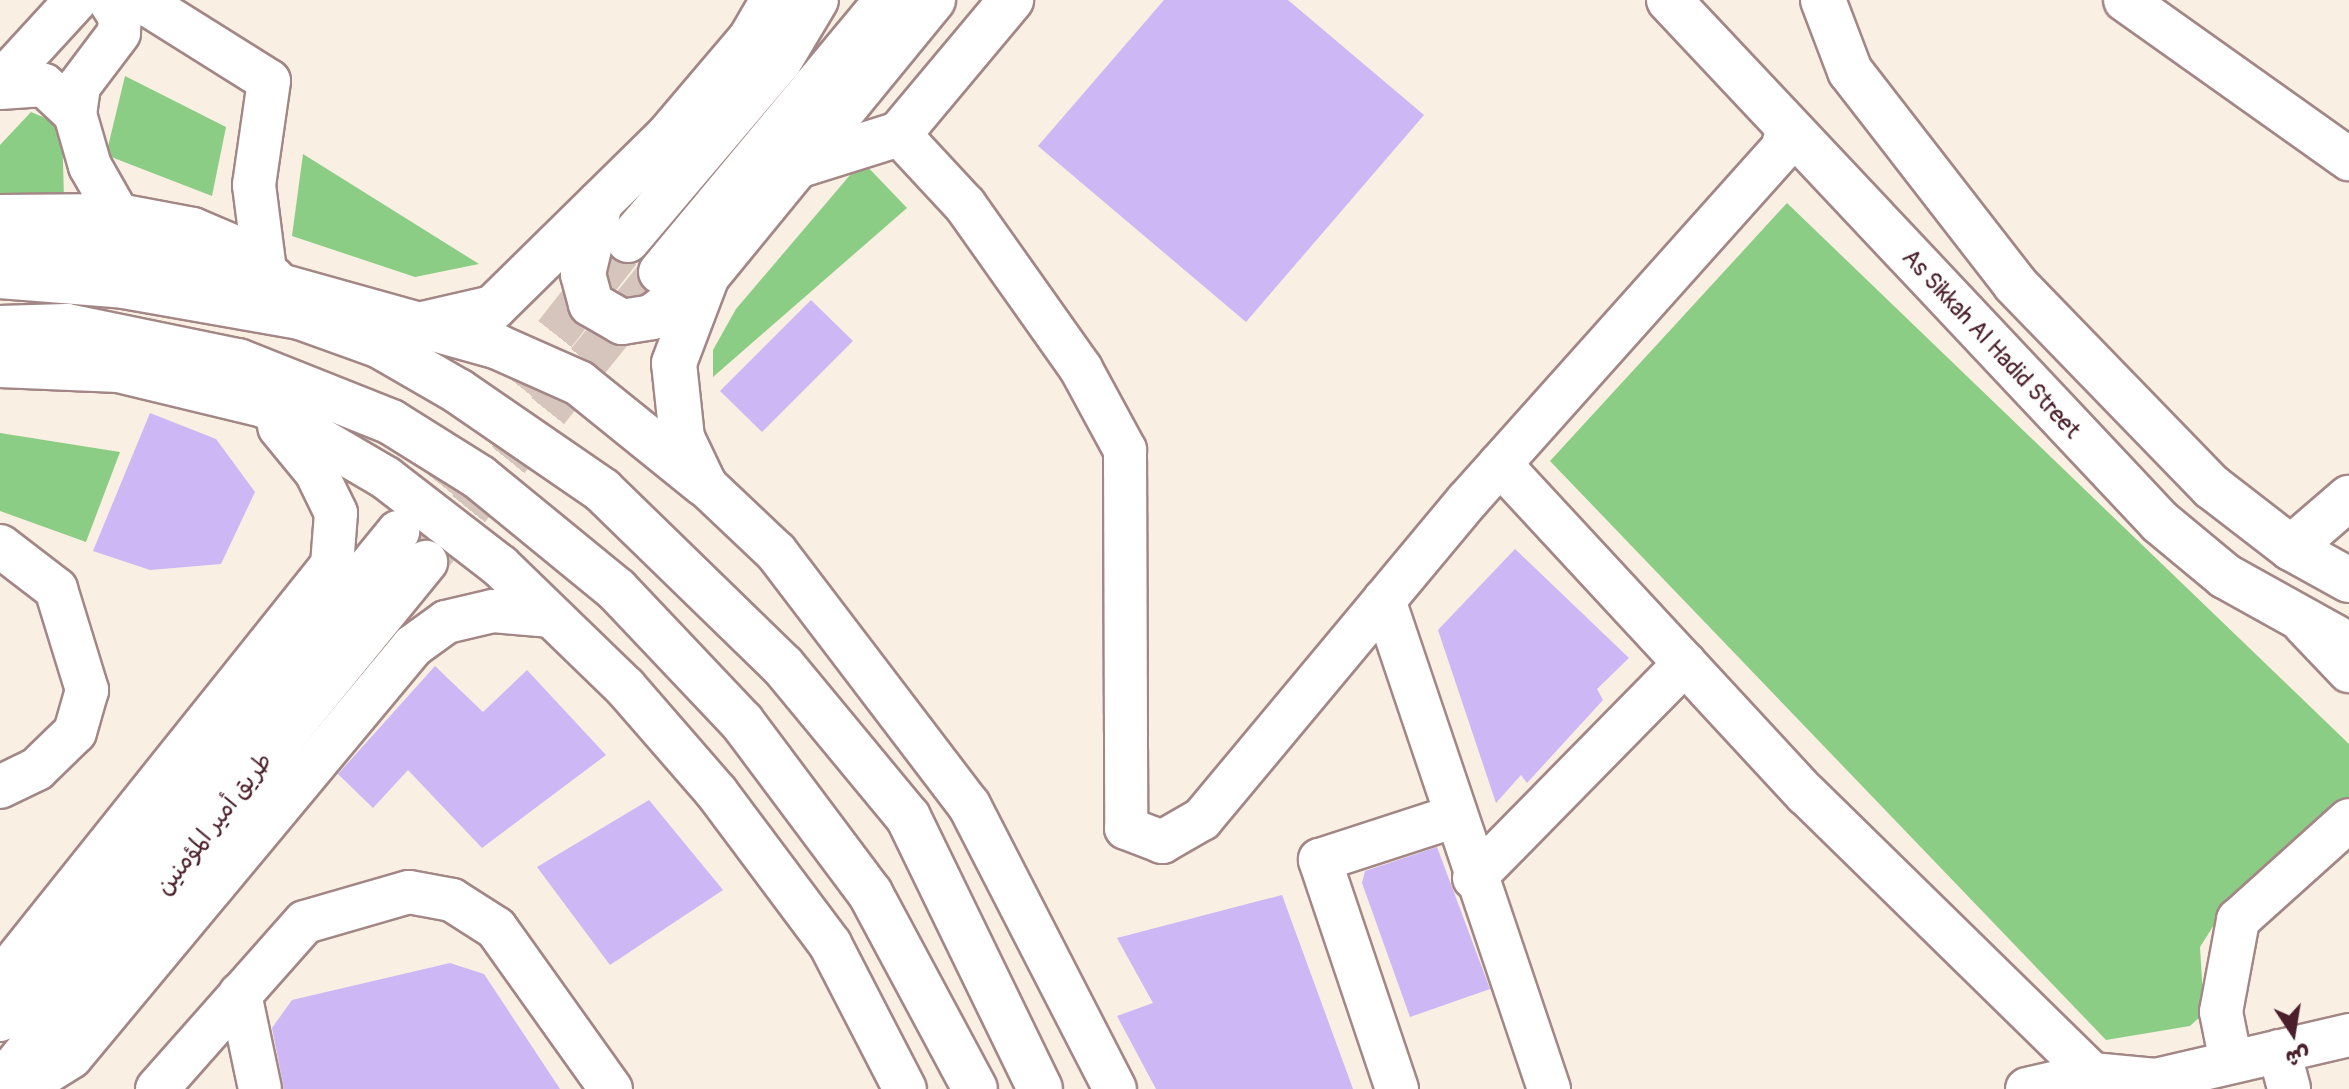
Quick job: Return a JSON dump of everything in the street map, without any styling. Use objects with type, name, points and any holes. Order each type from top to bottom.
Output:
[{"type":"main road","points":[[418,325],[493,308],[679,123],[751,38],[773,0]]},
{"type":"main road","points":[[600,203],[583,274],[591,304],[622,322],[652,317],[707,276],[933,0]]},
{"type":"main road","points":[[797,166],[899,134],[1011,0]]},
{"type":"main road","name":"As Sikkah Al Hadid Street","points":[[1669,0],[2160,522],[2225,576],[2349,645]]},
{"type":"main road","points":[[1823,0],[1850,71],[2015,284],[2212,487],[2291,548],[2349,580]]},
{"type":"main road","points":[[0,249],[194,262],[281,289],[498,347],[579,383],[704,484]]},
{"type":"main road","points":[[0,249],[124,286]]},
{"type":"main road","points":[[0,276],[124,286],[281,289],[458,391],[602,490],[783,666],[908,817],[1040,1089]]},
{"type":"main road","points":[[704,484],[682,438],[674,363],[707,276]]},
{"type":"main road","points":[[0,328],[67,326],[238,361],[391,422],[479,477],[617,590],[742,722],[870,893],[975,1089]]},
{"type":"main road","points":[[0,352],[67,326]]},
{"type":"main road","points":[[0,365],[119,370],[260,404]]},
{"type":"main road","points":[[2291,548],[2349,498]]},
{"type":"street","points":[[0,86],[110,0]]},
{"type":"street","points":[[110,0],[119,33],[79,86],[75,114],[90,166],[118,215]]},
{"type":"street","points":[[110,0],[269,81],[254,185],[281,289]]},
{"type":"street","points":[[628,241],[780,62],[817,0]]},
{"type":"street","points":[[660,272],[886,0]]},
{"type":"street","points":[[2125,0],[2349,159]]},
{"type":"street","points":[[0,86],[44,85],[75,114]]},
{"type":"street","points":[[899,134],[965,205],[1081,369],[1125,450],[1126,828],[1162,842],[1202,819],[1500,464],[1782,149],[1788,126]]},
{"type":"street","points":[[0,216],[118,215],[193,229],[281,289]]},
{"type":"street","points":[[0,980],[332,565],[336,513],[316,472],[260,404],[238,361]]},
{"type":"street","points":[[260,404],[386,478],[551,616],[717,793],[830,944],[905,1089]]},
{"type":"street","points":[[1500,464],[1807,795],[2092,1082]]},
{"type":"street","points":[[704,484],[776,552],[969,805],[1115,1089]]},
{"type":"street","points":[[0,546],[56,589],[87,690],[75,732],[37,769],[0,787]]},
{"type":"street","name":"طريق أمير المؤمنين","points":[[0,1020],[412,547],[0,1084]]},
{"type":"street","points":[[1384,600],[1452,817],[1549,1089]]},
{"type":"street","points":[[20,1089],[71,1057],[413,646],[446,622],[493,611],[551,616]]},
{"type":"street","points":[[2299,618],[2349,671]]},
{"type":"street","points":[[1474,878],[1685,663]]},
{"type":"street","points":[[1397,1089],[1320,860],[1452,817]]},
{"type":"street","points":[[2231,1062],[2221,1012],[2238,920],[2349,820]]},
{"type":"street","points":[[157,1089],[305,922],[409,892],[452,900],[496,928],[611,1089]]},
{"type":"street","points":[[240,994],[260,1089]]},
{"type":"street","points":[[2027,1089],[2092,1082],[2156,1080],[2231,1062],[2284,1070],[2349,1035]]},
{"type":"green space","points":[[125,76],[226,127],[212,196],[106,155]]},
{"type":"green space","points":[[31,112],[62,125],[64,201],[0,202],[0,145]]},
{"type":"green space","points":[[303,154],[479,264],[415,277],[292,236]]},
{"type":"green space","points":[[862,161],[907,208],[713,377],[713,350],[736,309]]},
{"type":"green space","points":[[1787,203],[2349,744],[2349,798],[2222,912],[2200,947],[2204,1013],[2190,1026],[2106,1040],[1550,461]]},
{"type":"green space","points":[[0,433],[120,452],[86,542],[0,511]]},
{"type":"building","points":[[1164,0],[1288,0],[1424,115],[1246,322],[1038,146]]},
{"type":"building","points":[[811,300],[853,341],[762,432],[720,391]]},
{"type":"building","points":[[150,413],[216,439],[255,492],[221,564],[150,570],[93,551]]},
{"type":"building","points":[[1515,549],[1629,658],[1597,689],[1603,700],[1527,783],[1521,775],[1496,803],[1438,630]]},
{"type":"building","points":[[435,666],[483,712],[527,670],[606,755],[482,848],[408,770],[373,808],[338,774]]},
{"type":"building","points":[[649,800],[723,890],[610,965],[537,867]]},
{"type":"building","points":[[1437,847],[1490,989],[1410,1017],[1362,883],[1365,871]]},
{"type":"building","points":[[1282,895],[1353,1089],[1156,1089],[1117,1016],[1153,1003],[1117,938]]},
{"type":"building","points":[[450,963],[484,974],[560,1089],[284,1089],[272,1028],[292,1000]]},
{"type":"tunnel","points":[[399,532],[628,241]]},
{"type":"tunnel","points":[[429,558],[660,272]]}]
